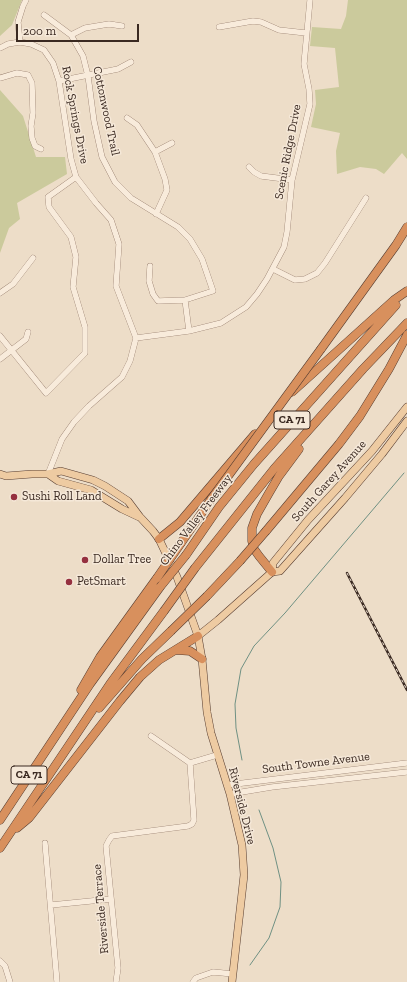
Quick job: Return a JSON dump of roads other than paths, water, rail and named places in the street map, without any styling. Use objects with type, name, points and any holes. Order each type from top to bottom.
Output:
[{"type":"highway","points":[[59,731],[100,657],[212,498],[396,245],[407,226]]},
{"type":"highway","points":[[159,539],[180,522],[289,396],[394,300],[407,291]]},
{"type":"highway","name":"Chino Valley Freeway","points":[[0,820],[59,731],[160,587],[186,554],[219,507],[254,464],[407,291]]},
{"type":"highway","name":"CA 71","points":[[0,848],[110,684],[195,568],[274,469],[363,369],[407,324]]},
{"type":"highway","points":[[76,736],[142,659],[207,596],[266,531],[351,428],[389,369],[407,335]]},
{"type":"highway","points":[[272,572],[254,549],[251,537],[253,524],[257,514],[279,476],[323,415]]},
{"type":"highway","points":[[9,835],[29,818],[133,684],[155,664],[198,636]]},
{"type":"highway","points":[[175,650],[190,651],[202,659]]},
{"type":"main road","name":"South Garey Avenue","points":[[272,572],[273,563],[308,520],[372,450],[407,406]]},
{"type":"main road","name":"South Garey Avenue","points":[[198,636],[272,572],[280,571],[345,498],[382,454],[407,421]]},
{"type":"main road","name":"Riverside Drive","points":[[3,475],[48,474],[61,471],[93,480],[128,501],[159,539],[177,577],[198,636],[202,659],[207,712],[217,755],[230,794],[242,845],[244,875],[232,982]]},
{"type":"main road","points":[[48,474],[58,481],[90,490],[122,509],[140,517]]},
{"type":"main road","points":[[0,481],[3,475]]},
{"type":"street","points":[[0,48],[8,44],[20,42],[18,22],[22,6],[26,0]]},
{"type":"street","name":"Scenic Ridge Drive","points":[[136,338],[189,331],[221,323],[246,307],[257,294],[284,247],[287,232],[292,180],[310,104],[309,89],[304,64],[310,0]]},
{"type":"street","name":"Cottonwood Trail","points":[[44,15],[71,35],[82,56],[88,76],[94,121],[102,157],[115,182],[131,198],[178,227],[190,239],[202,259],[213,291],[185,300]]},
{"type":"street","points":[[219,27],[261,22],[279,30],[306,33]]},
{"type":"street","points":[[71,35],[85,28],[109,24],[122,26]]},
{"type":"street","name":"Rock Springs Drive","points":[[20,42],[31,44],[44,50],[53,63],[60,81],[71,160],[76,177],[111,220],[119,244],[116,286],[136,338]]},
{"type":"street","points":[[60,81],[118,69],[132,62]]},
{"type":"street","points":[[0,78],[17,73],[28,75],[32,83],[34,113],[31,126],[32,138],[35,146],[41,149]]},
{"type":"street","points":[[127,118],[137,125],[155,152],[164,178],[167,190],[156,214]]},
{"type":"street","points":[[155,152],[172,142]]},
{"type":"street","points":[[249,167],[261,176],[292,180]]},
{"type":"street","points":[[0,336],[46,393],[85,353],[85,327],[73,287],[76,257],[71,237],[49,207],[48,197],[76,177]]},
{"type":"street","points":[[272,269],[295,280],[305,279],[317,272],[325,263],[366,198]]},
{"type":"street","points":[[0,293],[13,284],[33,258]]},
{"type":"street","points":[[150,266],[149,280],[153,294],[158,301],[185,300],[189,331]]},
{"type":"street","points":[[0,359],[26,338],[28,332]]},
{"type":"street","points":[[48,474],[62,439],[74,422],[89,406],[122,377],[130,361],[136,338]]},
{"type":"street","points":[[151,736],[190,763],[217,755]]},
{"type":"street","name":"Riverside Terrace","points":[[116,982],[118,968],[106,846],[112,836],[188,826],[192,824],[194,820],[190,763]]},
{"type":"street","name":"South Towne Avenue","points":[[227,785],[407,763]]},
{"type":"street","name":"South Towne Avenue","points":[[230,794],[407,772]]},
{"type":"street","points":[[45,843],[57,982]]},
{"type":"street","points":[[51,905],[111,899]]},
{"type":"street","points":[[0,961],[5,966],[10,982]]},
{"type":"street","points":[[193,982],[196,978],[213,972],[233,974]]},
{"type":"waterway","points":[[242,760],[236,728],[235,704],[241,669],[254,646],[285,613],[404,473]]},
{"type":"waterway","points":[[250,965],[269,938],[280,907],[281,882],[273,848],[259,810]]},
{"type":"railway","points":[[347,573],[407,690]]},
{"type":"place","name":"Sushi Roll Land","points":[[14,497]]},
{"type":"place","name":"Dollar Tree","points":[[85,560]]},
{"type":"place","name":"PetSmart","points":[[69,582]]}]
